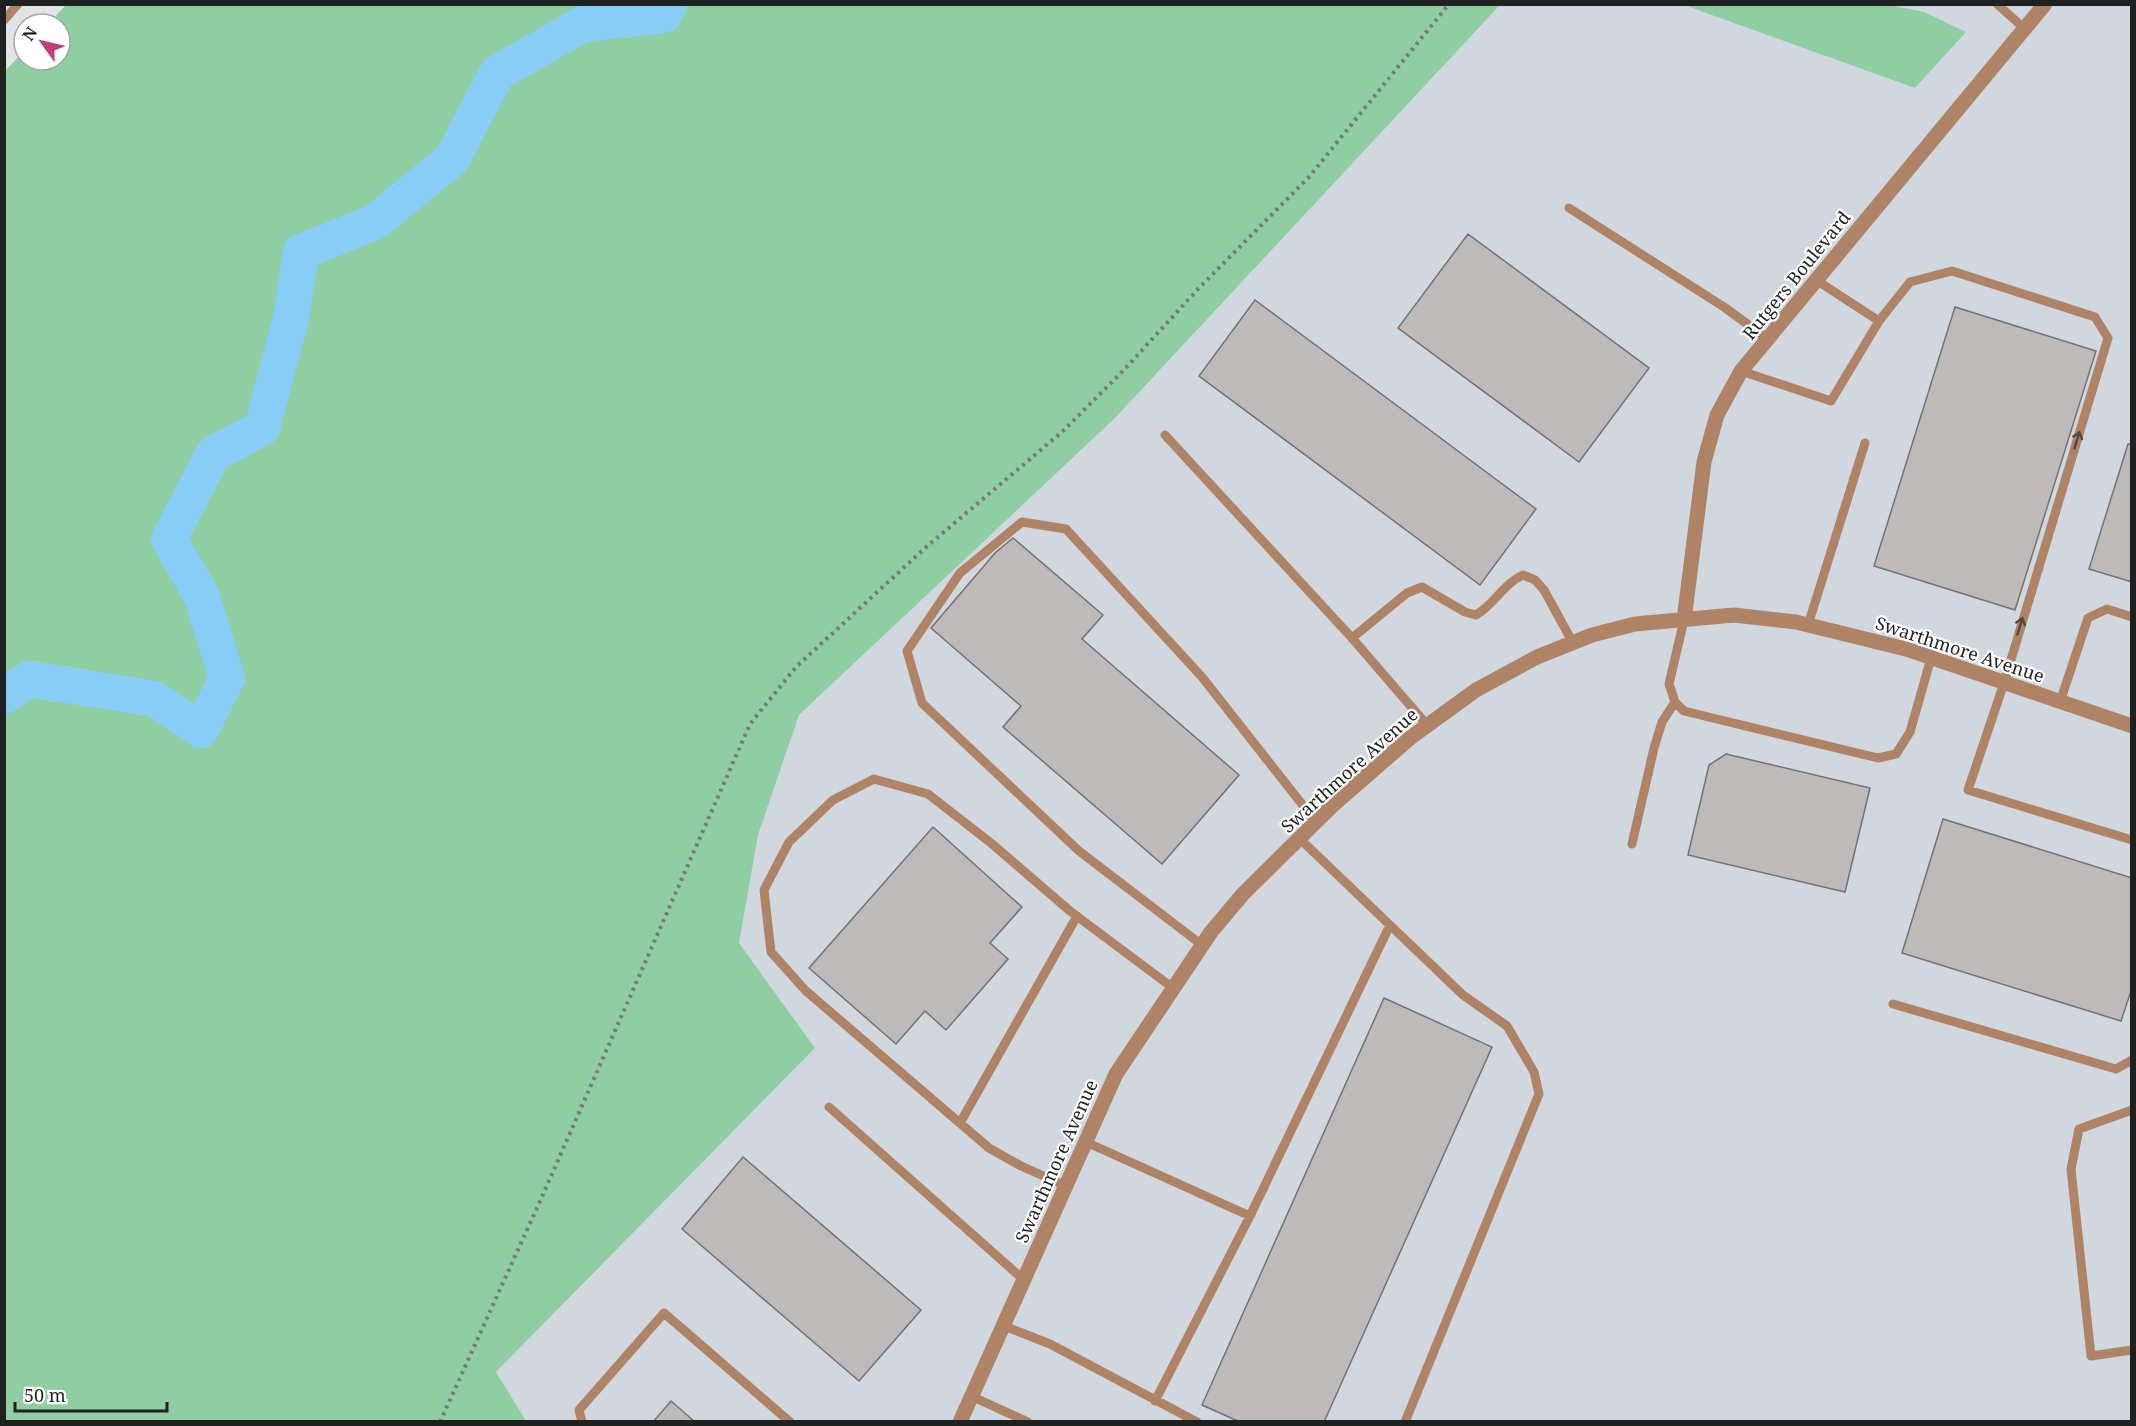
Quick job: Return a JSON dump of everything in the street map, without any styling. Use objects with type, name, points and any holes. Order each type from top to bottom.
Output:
[{"type":"street","name":"Rutgers Boulevard","points":[[1684,620],[1704,462],[1717,415],[1741,372],[2045,4]]},
{"type":"street","name":"Swarthmore Avenue","points":[[960,1422],[1116,1074],[1202,945],[1243,894],[1316,822],[1410,738],[1476,690],[1537,657],[1592,635],[1635,624],[1734,615],[1808,625],[1906,649],[2132,726]]},
{"type":"lane","points":[[4,20],[18,4]]},
{"type":"lane","points":[[1997,4],[2025,29]]},
{"type":"lane","points":[[1569,208],[1724,307],[1768,339]]},
{"type":"lane","points":[[1741,372],[1831,401],[1880,321],[1910,282],[1952,271],[2095,317],[2108,338],[2004,682],[1968,790],[2132,840]]},
{"type":"lane","points":[[1816,280],[1880,321]]},
{"type":"lane","points":[[1165,435],[1352,638],[1427,725]]},
{"type":"lane","points":[[1808,625],[1865,443]]},
{"type":"lane","points":[[1202,945],[1079,851],[922,703],[907,651],[960,573],[1022,522],[1066,529],[1202,677],[1316,822]]},
{"type":"lane","points":[[1352,638],[1407,592],[1422,587],[1465,612],[1476,615],[1487,609],[1511,580],[1523,574],[1535,580],[1544,590],[1573,642]]},
{"type":"lane","points":[[2060,702],[2088,618],[2108,609],[2132,617]]},
{"type":"lane","points":[[1684,620],[1669,684],[1675,702],[1684,711],[1878,758],[1896,754],[1910,732],[1931,657]]},
{"type":"lane","points":[[1632,844],[1654,748],[1662,722],[1675,702]]},
{"type":"lane","points":[[1066,1186],[1021,1166],[989,1148],[806,991],[771,952],[764,890],[789,842],[833,800],[874,779],[928,794],[991,843],[1077,916],[1173,988]]},
{"type":"lane","points":[[1299,838],[1463,995],[1507,1026],[1534,1072],[1539,1094],[1405,1422]]},
{"type":"lane","points":[[960,1123],[1077,916]]},
{"type":"lane","points":[[1155,1401],[1250,1216],[1390,925]]},
{"type":"lane","points":[[1893,1004],[2116,1069],[2132,1060]]},
{"type":"lane","points":[[829,1107],[1024,1280]]},
{"type":"lane","points":[[2132,1110],[2079,1129],[2071,1169],[2091,1356],[2132,1350]]},
{"type":"lane","points":[[1086,1142],[1250,1216]]},
{"type":"lane","points":[[582,1422],[579,1410],[664,1313],[789,1422]]},
{"type":"lane","points":[[1004,1326],[1050,1344],[1197,1422]]},
{"type":"lane","points":[[971,1396],[1028,1422]]},
{"type":"path","points":[[440,1422],[750,724],[796,667],[925,548],[1062,432],[1123,371],[1198,289],[1309,177],[1449,4]]},
{"type":"shaded area","points":[[1500,5],[2131,5],[2131,1421],[526,1422],[496,1372],[815,1048],[739,943],[758,835],[799,715],[1115,418]]},
{"type":"green space","points":[[66,5],[1500,5],[1115,418],[799,715],[758,835],[739,943],[815,1048],[496,1372],[526,1421],[5,1421],[4,72],[12,64],[12,72],[72,72],[72,12],[59,12]]},
{"type":"green space","points":[[1684,5],[1889,5],[1924,12],[1966,32],[1915,88]]},
{"type":"building","points":[[1468,234],[1649,368],[1579,462],[1398,328]]},
{"type":"building","points":[[1255,300],[1536,509],[1480,585],[1199,376]]},
{"type":"building","points":[[1955,307],[2096,351],[2015,610],[1874,566]]},
{"type":"building","points":[[2128,444],[2132,444],[2132,582],[2089,569]]},
{"type":"building","points":[[1013,538],[1103,615],[1082,639],[1239,775],[1162,864],[1003,727],[1021,706],[931,628],[995,553]]},
{"type":"building","points":[[1726,754],[1870,788],[1845,892],[1688,855],[1709,765]]},
{"type":"building","points":[[1943,819],[2132,878],[2132,988],[2121,1021],[1902,953]]},
{"type":"building","points":[[933,827],[1022,907],[990,943],[1008,959],[946,1030],[925,1011],[896,1044],[809,968]]},
{"type":"building","points":[[1384,998],[1492,1047],[1324,1422],[1240,1422],[1202,1405]]},
{"type":"building","points":[[743,1157],[921,1310],[859,1381],[682,1229]]},
{"type":"building","points":[[671,1401],[695,1422],[653,1422]]},
{"type":"waterway","points":[[4,696],[29,679],[155,699],[201,730],[227,678],[202,597],[169,539],[213,454],[262,428],[291,318],[301,252],[375,222],[452,159],[497,73],[583,24],[664,15],[669,4]]}]
